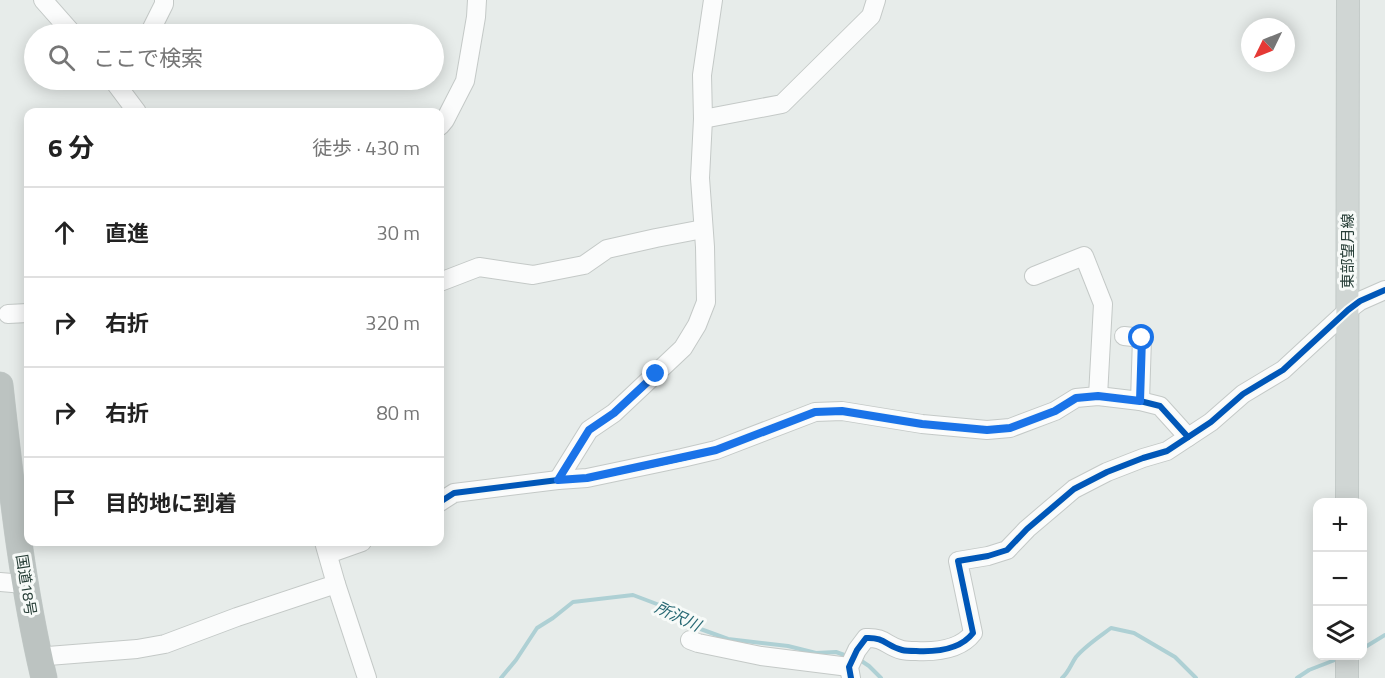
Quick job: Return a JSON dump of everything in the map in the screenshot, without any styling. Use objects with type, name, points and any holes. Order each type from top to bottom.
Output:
[{"type":"highway","name":"国道18号","points":[[0,385],[14,507],[12,583],[37,650],[44,678]]},
{"type":"main road","name":"東部望月線","points":[[1347,498],[1348,0]]},
{"type":"street","points":[[43,0],[65,24]]},
{"type":"street","points":[[154,24],[164,0]]},
{"type":"street","points":[[444,121],[465,81],[477,0]]},
{"type":"street","points":[[558,480],[589,430],[614,413],[683,348],[697,326],[706,302],[705,247],[699,178],[703,119],[702,75],[713,0]]},
{"type":"street","points":[[703,119],[782,104],[871,16],[876,0]]},
{"type":"street","points":[[123,90],[134,108]]},
{"type":"street","points":[[444,280],[479,267],[533,275],[584,266],[607,249],[703,229]]},
{"type":"street","points":[[1034,276],[1084,256],[1103,304],[1098,396]]},
{"type":"street","points":[[690,640],[761,656],[852,665],[866,638],[877,638],[901,650],[933,652],[952,648],[973,633],[958,561],[1007,550],[1027,529],[1074,489],[1107,472],[1167,451],[1210,422],[1243,394],[1283,370],[1360,301],[1385,290]]},
{"type":"street","points":[[8,314],[24,313]]},
{"type":"street","points":[[1124,336],[1142,338],[1140,401]]},
{"type":"street","points":[[444,499],[454,493],[587,478],[716,450],[815,412],[842,411],[922,424],[987,430],[1010,428],[1055,411],[1076,398],[1098,396],[1160,406],[1188,437]]},
{"type":"street","points":[[326,548],[368,678]]},
{"type":"street","points":[[37,650],[48,656],[137,649],[165,644],[336,584]]},
{"type":"waterway","name":"所沢川","points":[[501,678],[537,628],[573,602],[633,595],[662,606],[695,627],[728,639],[788,646],[816,653],[836,652],[847,656]]},
{"type":"waterway","name":"所沢川","points":[[1062,678],[1080,653],[1111,628],[1134,633],[1175,657],[1196,678]]},
{"type":"waterway","name":"所沢川","points":[[1367,646],[1385,635]]},
{"type":"waterway","name":"所沢川","points":[[860,660],[881,678]]},
{"type":"waterway","name":"所沢川","points":[[1297,678],[1309,670],[1335,660]]},
{"type":"cycle path","points":[[851,678],[849,667],[866,638],[882,640],[909,651],[947,649],[968,639],[973,633],[958,561],[1007,550],[1027,529],[1074,489],[1107,472],[1167,451],[1211,422],[1243,394],[1283,370],[1360,301],[1385,290]]},
{"type":"cycle path","points":[[444,499],[454,493],[587,478],[716,450],[815,412],[842,411],[922,424],[987,430],[1010,428],[1055,411],[1076,398],[1098,396],[1160,406],[1188,437]]},
{"type":"route","points":[[656,374],[614,413],[589,430],[558,480],[587,478],[716,450],[815,412],[842,411],[922,424],[987,430],[1010,428],[1055,411],[1076,398],[1098,396],[1140,401],[1142,338]]}]
